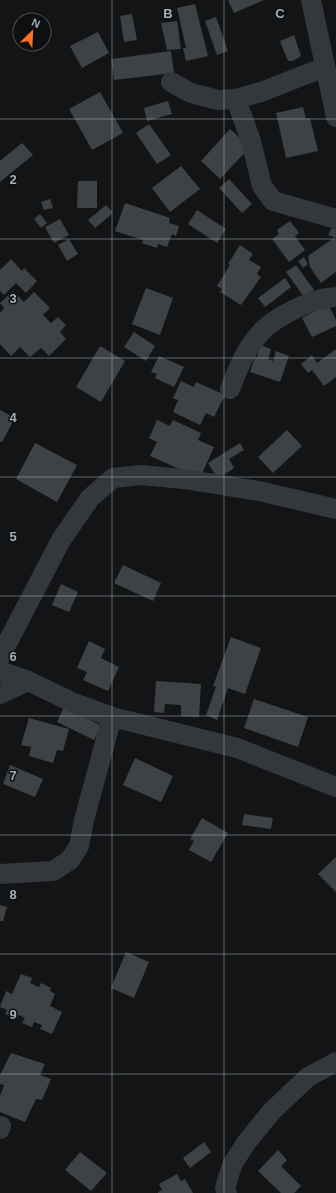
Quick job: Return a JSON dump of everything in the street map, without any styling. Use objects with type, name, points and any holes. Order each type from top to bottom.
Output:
[{"type":"street","points":[[312,0],[336,117]]},
{"type":"street","points":[[172,82],[191,94],[218,100],[236,98],[261,92],[325,67]]},
{"type":"street","points":[[236,98],[251,141],[262,186],[273,201],[336,219]]},
{"type":"street","points":[[230,389],[243,358],[257,337],[267,326],[288,312],[318,300],[336,297]]},
{"type":"street","points":[[0,657],[61,540],[90,498],[113,478],[141,475],[184,479],[259,491],[336,510]]},
{"type":"street","points":[[0,671],[28,681],[74,703],[112,717],[237,748],[336,787]]},
{"type":"street","points":[[0,694],[28,681]]},
{"type":"street","points":[[0,874],[52,871],[70,860],[79,846],[84,820],[112,717]]},
{"type":"street","points":[[227,1193],[225,1188],[232,1165],[246,1143],[271,1112],[308,1077],[336,1062]]},
{"type":"building","points":[[228,0],[264,0],[234,13]]},
{"type":"building","points":[[195,4],[208,56],[186,61],[183,48],[186,48],[177,8]]},
{"type":"building","points":[[132,14],[137,40],[124,42],[120,16]]},
{"type":"building","points":[[216,17],[228,51],[217,55],[205,21]]},
{"type":"building","points":[[177,21],[181,49],[167,50],[161,23]]},
{"type":"building","points":[[98,32],[109,53],[82,68],[70,46]]},
{"type":"building","points":[[294,35],[301,56],[293,61],[288,61],[280,41]]},
{"type":"building","points":[[171,51],[174,73],[114,80],[111,59]]},
{"type":"building","points":[[100,92],[123,133],[92,150],[69,109]]},
{"type":"building","points":[[168,101],[172,114],[147,121],[144,108]]},
{"type":"building","points":[[303,107],[306,119],[310,118],[318,151],[286,158],[276,113]]},
{"type":"building","points":[[149,124],[171,155],[157,164],[136,133]]},
{"type":"building","points":[[230,129],[250,147],[220,179],[201,161]]},
{"type":"building","points":[[22,143],[33,155],[0,182],[0,161]]},
{"type":"building","points":[[181,166],[200,189],[170,212],[152,188]]},
{"type":"building","points":[[229,179],[252,204],[242,213],[219,188]]},
{"type":"building","points":[[78,181],[97,181],[97,208],[77,208]]},
{"type":"building","points":[[50,199],[53,208],[44,210],[41,202]]},
{"type":"building","points":[[125,203],[170,218],[169,223],[179,226],[176,236],[172,234],[167,247],[158,244],[157,248],[142,243],[143,240],[115,231]]},
{"type":"building","points":[[106,205],[113,213],[95,228],[88,220]]},
{"type":"building","points":[[197,210],[226,229],[217,243],[188,224]]},
{"type":"building","points":[[40,214],[47,223],[41,228],[34,219]]},
{"type":"building","points":[[60,219],[69,235],[54,243],[45,227]]},
{"type":"building","points":[[290,221],[299,233],[295,236],[305,250],[289,262],[272,239],[279,234],[277,230]]},
{"type":"building","points":[[333,225],[336,226],[336,238],[328,235]]},
{"type":"building","points":[[334,238],[336,241],[336,272],[321,283],[310,267],[308,256]]},
{"type":"building","points":[[69,239],[78,254],[67,261],[58,245]]},
{"type":"building","points":[[240,245],[253,254],[249,260],[261,267],[257,274],[261,277],[241,305],[220,292],[222,289],[217,286]]},
{"type":"building","points":[[304,257],[308,264],[303,268],[298,261]]},
{"type":"building","points":[[11,259],[22,271],[24,268],[37,281],[26,293],[16,283],[4,295],[0,291],[0,270]]},
{"type":"building","points":[[296,265],[314,290],[304,297],[286,272]]},
{"type":"building","points":[[285,278],[291,287],[265,307],[258,298]]},
{"type":"building","points":[[146,288],[173,298],[160,335],[132,324]]},
{"type":"building","points":[[13,291],[24,302],[34,292],[50,308],[43,315],[51,323],[58,317],[66,325],[60,332],[66,339],[49,356],[41,348],[30,357],[20,347],[11,356],[0,344],[0,313],[4,308],[0,303]]},
{"type":"building","points":[[328,304],[336,320],[336,326],[312,337],[302,318]]},
{"type":"building","points":[[134,332],[155,346],[146,361],[124,347]]},
{"type":"building","points":[[260,345],[271,349],[268,359],[273,361],[276,351],[289,356],[280,382],[250,372],[255,357],[257,357]]},
{"type":"building","points":[[100,346],[125,361],[101,402],[76,387]]},
{"type":"building","points":[[336,349],[336,377],[324,386],[312,370],[308,373],[301,364],[312,355],[317,363]]},
{"type":"building","points":[[159,356],[184,367],[174,387],[155,378],[157,374],[151,372]]},
{"type":"building","points":[[181,381],[194,387],[196,382],[225,395],[214,417],[206,413],[200,425],[173,412],[178,400],[173,398]]},
{"type":"building","points":[[0,410],[15,418],[2,442],[0,442]]},
{"type":"building","points":[[157,420],[170,426],[173,420],[201,433],[198,440],[214,447],[200,478],[150,456],[157,442],[149,438]]},
{"type":"building","points":[[287,430],[302,446],[273,473],[258,457]]},
{"type":"building","points":[[35,443],[77,465],[57,502],[16,479]]},
{"type":"building","points":[[240,443],[244,450],[229,459],[234,468],[218,479],[208,463]]},
{"type":"building","points":[[123,565],[161,583],[153,601],[114,583]]},
{"type":"building","points":[[61,584],[78,592],[69,612],[52,605]]},
{"type":"building","points":[[231,637],[261,648],[245,694],[228,688],[217,720],[206,715],[216,687],[213,686]]},
{"type":"building","points":[[89,641],[105,649],[101,658],[119,667],[108,691],[83,680],[87,672],[77,668]]},
{"type":"building","points":[[156,681],[201,684],[199,717],[181,716],[181,705],[165,704],[164,713],[154,712]]},
{"type":"building","points":[[254,699],[308,717],[298,747],[244,728]]},
{"type":"building","points":[[64,707],[102,726],[94,740],[57,722]]},
{"type":"building","points":[[29,718],[69,729],[63,751],[57,750],[53,763],[29,756],[31,747],[21,745]]},
{"type":"building","points":[[135,758],[173,776],[161,802],[123,785]]},
{"type":"building","points":[[10,765],[43,779],[35,797],[3,784]]},
{"type":"building","points":[[244,814],[273,818],[271,829],[242,825]]},
{"type":"building","points":[[202,818],[228,833],[211,862],[189,850],[194,841],[190,839]]},
{"type":"building","points":[[336,857],[336,892],[318,874]]},
{"type":"building","points":[[0,905],[7,907],[3,921],[0,921]]},
{"type":"building","points":[[126,952],[149,962],[134,998],[111,988]]},
{"type":"building","points":[[21,974],[32,978],[30,983],[39,987],[41,983],[51,988],[50,991],[55,994],[50,1006],[62,1012],[52,1034],[40,1029],[42,1025],[34,1022],[32,1027],[22,1023],[25,1018],[19,1015],[17,1019],[5,1014],[7,1010],[0,1007],[6,991],[12,994]]},
{"type":"building","points":[[11,1053],[45,1064],[40,1075],[51,1079],[42,1100],[36,1099],[25,1122],[0,1112],[0,1096],[4,1085],[0,1084],[0,1075]]},
{"type":"building","points":[[204,1142],[211,1152],[190,1168],[183,1158]]},
{"type":"building","points":[[278,1150],[287,1160],[281,1166],[301,1186],[294,1193],[281,1193],[258,1171]]},
{"type":"building","points":[[80,1152],[107,1173],[91,1191],[65,1170]]},
{"type":"building","points":[[177,1174],[181,1181],[185,1179],[193,1193],[158,1193],[162,1190],[159,1184]]}]
